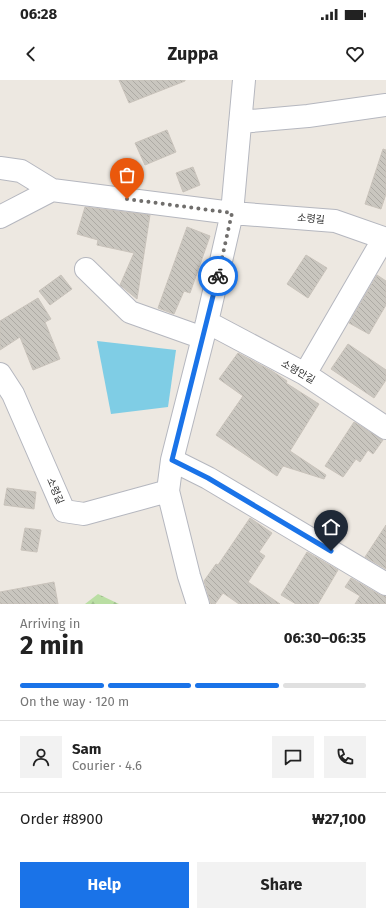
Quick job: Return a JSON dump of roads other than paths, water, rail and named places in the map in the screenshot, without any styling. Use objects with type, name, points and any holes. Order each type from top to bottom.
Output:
[{"type":"street","points":[[198,604],[189,576],[168,491],[172,460],[205,330],[232,213],[244,80]]},
{"type":"street","points":[[240,122],[308,116],[386,105]]},
{"type":"street","points":[[0,168],[21,171],[52,190]]},
{"type":"street","points":[[0,217],[52,190]]},
{"type":"street","name":"소령길","points":[[52,190],[232,213],[335,221],[385,239]]},
{"type":"street","points":[[305,374],[385,239]]},
{"type":"street","name":"소령안길","points":[[86,269],[130,312],[205,330],[305,374],[386,428]]},
{"type":"street","name":"소령길","points":[[0,374],[14,394],[64,510],[84,514],[168,491]]},
{"type":"street","points":[[172,460],[208,478],[386,584]]},
{"type":"water","points":[[97,341],[176,350],[168,407],[111,414]]}]
